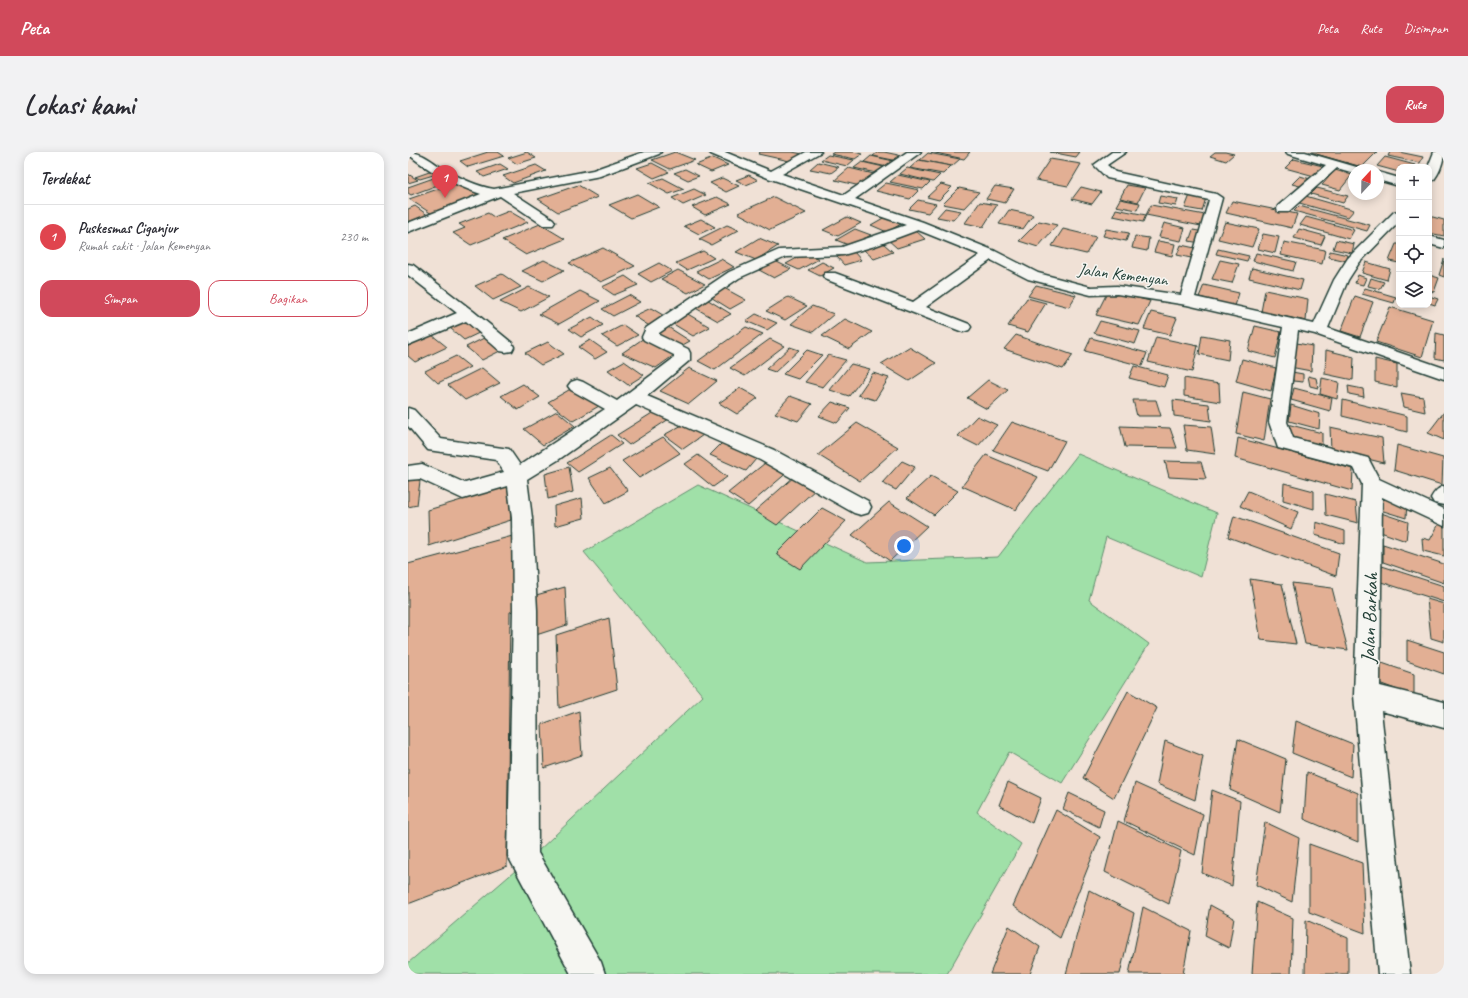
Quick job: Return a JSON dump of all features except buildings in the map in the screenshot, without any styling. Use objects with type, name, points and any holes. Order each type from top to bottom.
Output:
[{"type":"street","points":[[412,152],[424,162],[483,192],[498,193],[548,222]]},
{"type":"street","points":[[408,228],[498,193],[596,173],[655,152]]},
{"type":"street","name":"Jalan Kemenyan","points":[[716,152],[772,175],[918,225],[990,254],[1033,276],[1091,291],[1118,290],[1187,300],[1319,330],[1444,374]]},
{"type":"street","points":[[772,175],[815,152]]},
{"type":"street","points":[[845,200],[915,152]]},
{"type":"street","points":[[1120,152],[1100,165],[1111,175],[1216,198],[1187,300]]},
{"type":"street","points":[[1292,152],[1348,168]]},
{"type":"street","points":[[1432,184],[1440,152]]},
{"type":"street","points":[[1283,209],[1335,164]]},
{"type":"street","points":[[1384,178],[1396,181]]},
{"type":"street","points":[[408,473],[422,471],[463,491],[517,476],[551,455],[618,409],[682,360],[682,353],[650,338],[652,331],[734,275],[784,253],[843,251],[870,243],[918,225]]},
{"type":"street","points":[[1319,330],[1341,280],[1353,261],[1393,230]]},
{"type":"street","points":[[1432,241],[1444,244]]},
{"type":"street","points":[[915,308],[990,254]]},
{"type":"street","points":[[408,268],[468,314],[506,347]]},
{"type":"street","points":[[830,276],[963,327]]},
{"type":"street","points":[[408,340],[468,314]]},
{"type":"street","name":"Jalan Barkah","points":[[1291,324],[1278,422],[1286,443],[1361,462],[1372,484],[1367,695],[1394,974]]},
{"type":"street","points":[[577,386],[618,409]]},
{"type":"street","points":[[634,397],[767,455],[860,507]]},
{"type":"street","points":[[408,414],[435,445],[502,454],[517,476],[522,518],[525,610],[523,856],[588,974]]},
{"type":"street","points":[[1372,484],[1444,518]]},
{"type":"street","points":[[1367,695],[1444,715]]},
{"type":"green space","points":[[1078,454],[1217,513],[1201,577],[1106,537],[1089,600],[1149,644],[1062,783],[1009,752],[977,812],[1021,844],[947,974],[408,974],[408,963],[537,852],[703,696],[584,552],[698,485],[867,562],[998,557]]},
{"type":"place","name":"Puskesmas Ciganjur","points":[[445,198]]}]
